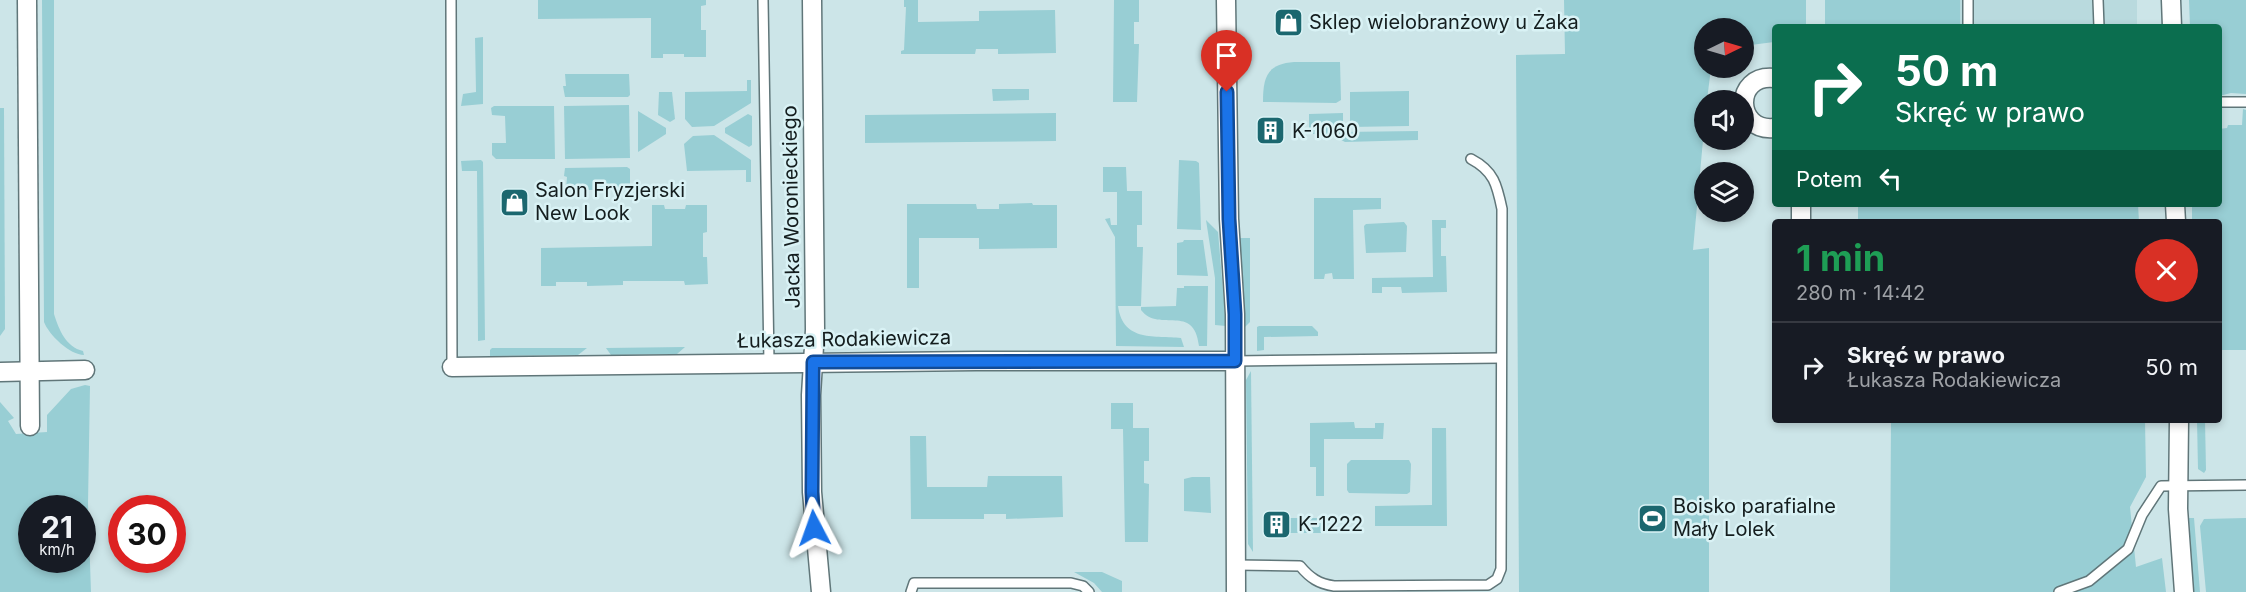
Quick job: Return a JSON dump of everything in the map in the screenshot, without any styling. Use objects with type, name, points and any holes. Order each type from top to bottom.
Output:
[{"type":"street","points":[[27,0],[30,426]]},
{"type":"street","name":"Jacka Woronieckiego","points":[[812,0],[815,330],[812,492],[821,592]]},
{"type":"street","points":[[1226,0],[1229,219],[1235,314],[1236,592]]},
{"type":"street","points":[[2171,0],[2172,24]]},
{"type":"street","points":[[1772,78],[1765,78],[1752,84],[1744,97],[1745,112],[1754,124],[1772,128]]},
{"type":"street","name":"Łukasza Rodakiewicza","points":[[452,367],[769,362],[1235,361]]},
{"type":"street","points":[[0,372],[85,370]]},
{"type":"street","points":[[2179,423],[2178,486],[2184,592]]},
{"type":"lane","points":[[451,0],[452,367]]},
{"type":"lane","points":[[763,0],[769,362]]},
{"type":"lane","points":[[1968,0],[1968,24]]},
{"type":"lane","points":[[2098,0],[2099,24]]},
{"type":"lane","points":[[2222,102],[2246,102]]},
{"type":"lane","points":[[1235,565],[1300,566],[1314,580],[1334,586],[1488,585],[1497,579],[1501,569],[1502,209],[1495,182],[1484,166],[1471,159]]},
{"type":"lane","points":[[1235,361],[1502,358]]},
{"type":"lane","points":[[2059,592],[2089,581],[2128,549],[2142,515],[2162,486],[2246,484]]},
{"type":"lane","points":[[911,592],[914,584],[962,588],[1056,588],[1071,583],[1083,586],[1089,592]]},
{"type":"shaded area","points":[[42,0],[54,0],[54,314],[64,337],[72,346],[83,351],[84,355],[73,352],[61,343],[50,333],[44,322]]},
{"type":"shaded area","points":[[538,0],[706,0],[706,5],[701,6],[701,30],[706,30],[706,57],[663,54],[663,58],[651,58],[651,18],[538,19]]},
{"type":"shaded area","points":[[904,0],[918,0],[918,22],[979,21],[979,11],[1055,10],[1056,53],[998,54],[998,49],[976,49],[975,54],[901,54],[904,50],[906,7],[904,7]]},
{"type":"shaded area","points":[[1114,0],[1139,0],[1139,22],[1134,22],[1134,44],[1139,44],[1137,102],[1113,102]]},
{"type":"shaded area","points":[[1564,0],[1806,0],[1806,24],[1772,24],[1772,42],[1754,45],[1754,18],[1694,18],[1694,78],[1710,78],[1708,90],[1694,90],[1694,150],[1702,150],[1701,162],[1694,162],[1696,222],[1693,250],[1709,248],[1709,592],[1519,592],[1516,55],[1565,54]]},
{"type":"shaded area","points":[[1825,0],[1960,0],[1960,24],[1825,24]]},
{"type":"shaded area","points":[[1960,0],[2137,0],[2137,24],[1960,24]]},
{"type":"shaded area","points":[[2189,0],[2246,0],[2246,94],[2222,95],[2222,24],[2190,24]]},
{"type":"shaded area","points":[[483,37],[483,104],[461,106],[463,94],[476,92],[475,38]]},
{"type":"shaded area","points":[[1340,62],[1341,100],[1336,103],[1263,102],[1264,85],[1268,73],[1285,63]]},
{"type":"shaded area","points":[[565,74],[629,74],[630,95],[628,97],[565,97],[563,86],[566,86]]},
{"type":"shaded area","points":[[747,80],[751,80],[751,103],[714,126],[692,127],[685,119],[685,92],[747,91]]},
{"type":"shaded area","points":[[992,89],[1029,89],[1029,100],[993,101]]},
{"type":"shaded area","points":[[1409,91],[1409,126],[1350,127],[1350,92]]},
{"type":"shaded area","points":[[659,92],[672,92],[675,119],[670,122],[658,115]]},
{"type":"shaded area","points":[[629,105],[630,158],[565,159],[564,106]]},
{"type":"shaded area","points":[[494,106],[554,106],[555,159],[496,159],[492,155],[492,143],[506,143],[505,116],[492,115],[491,108]]},
{"type":"shaded area","points":[[0,108],[4,108],[5,329],[0,336]]},
{"type":"shaded area","points":[[2243,109],[2246,110],[2246,350],[2222,350],[2222,219],[2192,219],[2192,207],[2222,207],[2222,129],[2227,128],[2228,125],[2242,125]]},
{"type":"shaded area","points":[[638,111],[666,128],[666,134],[638,152]]},
{"type":"shaded area","points":[[1056,113],[1056,141],[865,143],[865,115]]},
{"type":"shaded area","points":[[1343,113],[1343,132],[1418,131],[1418,140],[1345,142],[1330,134],[1309,134],[1309,114]]},
{"type":"shaded area","points":[[748,114],[752,116],[752,145],[749,147],[725,133],[725,128]]},
{"type":"shaded area","points":[[714,135],[751,160],[751,182],[746,182],[746,170],[687,171],[684,144],[693,136]]},
{"type":"shaded area","points":[[481,160],[483,162],[485,340],[478,341],[477,171],[462,171],[461,161]]},
{"type":"shaded area","points":[[1179,160],[1199,163],[1201,230],[1177,229]]},
{"type":"shaded area","points":[[627,167],[630,169],[630,190],[566,190],[565,168]]},
{"type":"shaded area","points":[[1103,167],[1126,167],[1127,191],[1142,191],[1142,225],[1137,225],[1137,247],[1143,247],[1141,306],[1118,306],[1121,318],[1134,332],[1142,335],[1181,338],[1184,347],[1116,346],[1115,237],[1105,219],[1110,218],[1111,225],[1117,225],[1117,192],[1103,192]]},
{"type":"shaded area","points":[[1314,198],[1381,198],[1381,209],[1353,210],[1354,279],[1333,279],[1332,273],[1325,274],[1324,279],[1314,279]]},
{"type":"shaded area","points":[[1032,203],[1033,205],[1057,205],[1057,248],[979,249],[979,238],[919,238],[919,288],[907,288],[907,204],[976,204],[977,209],[999,209],[999,204]]},
{"type":"shaded area","points":[[652,205],[664,205],[665,209],[685,209],[686,205],[707,205],[707,232],[703,233],[703,257],[707,257],[708,284],[685,285],[684,281],[623,281],[623,285],[587,286],[587,282],[556,282],[556,286],[541,286],[541,248],[652,246]]},
{"type":"shaded area","points":[[1858,207],[2138,207],[2139,219],[1858,219]]},
{"type":"shaded area","points":[[1206,220],[1218,232],[1226,326],[1215,325],[1215,278]]},
{"type":"shaded area","points":[[1432,220],[1446,220],[1446,228],[1441,228],[1441,256],[1446,256],[1447,292],[1402,293],[1401,287],[1382,287],[1382,293],[1372,293],[1372,278],[1433,277]]},
{"type":"shaded area","points":[[1404,222],[1407,226],[1406,252],[1366,253],[1364,226],[1366,224]]},
{"type":"shaded area","points":[[1237,238],[1250,238],[1250,322],[1245,327]]},
{"type":"shaded area","points":[[1184,240],[1203,240],[1208,276],[1177,275],[1177,243]]},
{"type":"shaded area","points":[[1184,286],[1208,286],[1207,346],[1199,346],[1196,333],[1190,325],[1175,320],[1157,320],[1141,310],[1141,307],[1176,306],[1177,288],[1184,288]]},
{"type":"shaded area","points":[[1312,326],[1318,332],[1318,336],[1264,337],[1264,350],[1257,351],[1257,327]]},
{"type":"shaded area","points":[[685,347],[677,354],[611,355],[606,348]]},
{"type":"shaded area","points":[[492,348],[587,348],[578,355],[490,356]]},
{"type":"shaded area","points":[[1251,371],[1253,552],[1248,544],[1246,380]]},
{"type":"shaded area","points":[[90,386],[88,495],[18,495],[18,573],[90,573],[91,592],[0,592],[0,402],[14,418],[8,421],[16,434],[47,432],[47,415],[71,389]]},
{"type":"shaded area","points":[[1111,403],[1133,403],[1133,428],[1149,428],[1149,461],[1144,461],[1144,483],[1149,484],[1148,542],[1125,542],[1123,429],[1111,429]]},
{"type":"shaded area","points":[[1354,422],[1355,428],[1375,428],[1375,423],[1384,423],[1383,439],[1324,439],[1324,496],[1316,496],[1316,467],[1310,467],[1310,423]]},
{"type":"shaded area","points":[[1891,423],[2145,423],[2146,477],[2130,507],[2136,567],[2162,558],[2166,592],[1890,592]]},
{"type":"shaded area","points":[[2197,423],[2205,423],[2206,470],[2204,473],[2198,469]]},
{"type":"shaded area","points":[[1432,428],[1446,428],[1447,526],[1375,526],[1375,506],[1432,505]]},
{"type":"shaded area","points":[[910,436],[926,436],[927,487],[987,487],[988,476],[1062,476],[1063,517],[1006,519],[1006,514],[984,514],[984,519],[911,519]]},
{"type":"shaded area","points":[[1351,460],[1409,460],[1411,464],[1410,492],[1407,494],[1349,493],[1347,464]]},
{"type":"shaded area","points":[[1210,477],[1211,513],[1184,511],[1184,479]]},
{"type":"shaded area","points":[[1287,518],[1321,518],[1321,533],[1288,533]]},
{"type":"shaded area","points":[[2189,518],[2194,518],[2200,592],[2193,592]]},
{"type":"shaded area","points":[[2246,518],[2246,592],[2206,592],[2200,526],[2204,519]]},
{"type":"shaded area","points":[[1074,572],[1102,572],[1122,581],[1122,592],[1102,592],[1094,583]]},
{"type":"place","name":"Sklep wielobranżowy u Żaka","points":[[1288,22]]},
{"type":"place","name":"K-1060","points":[[1271,131]]},
{"type":"place","name":"Salon Fryzjerski New Look","points":[[514,202]]},
{"type":"place","name":"Boisko parafialne Mały Lolek","points":[[1652,518]]},
{"type":"place","name":"K-1222","points":[[1277,524]]},
{"type":"route","points":[[814,528],[811,395],[813,362],[1235,361],[1235,314],[1230,264],[1227,92]]}]
